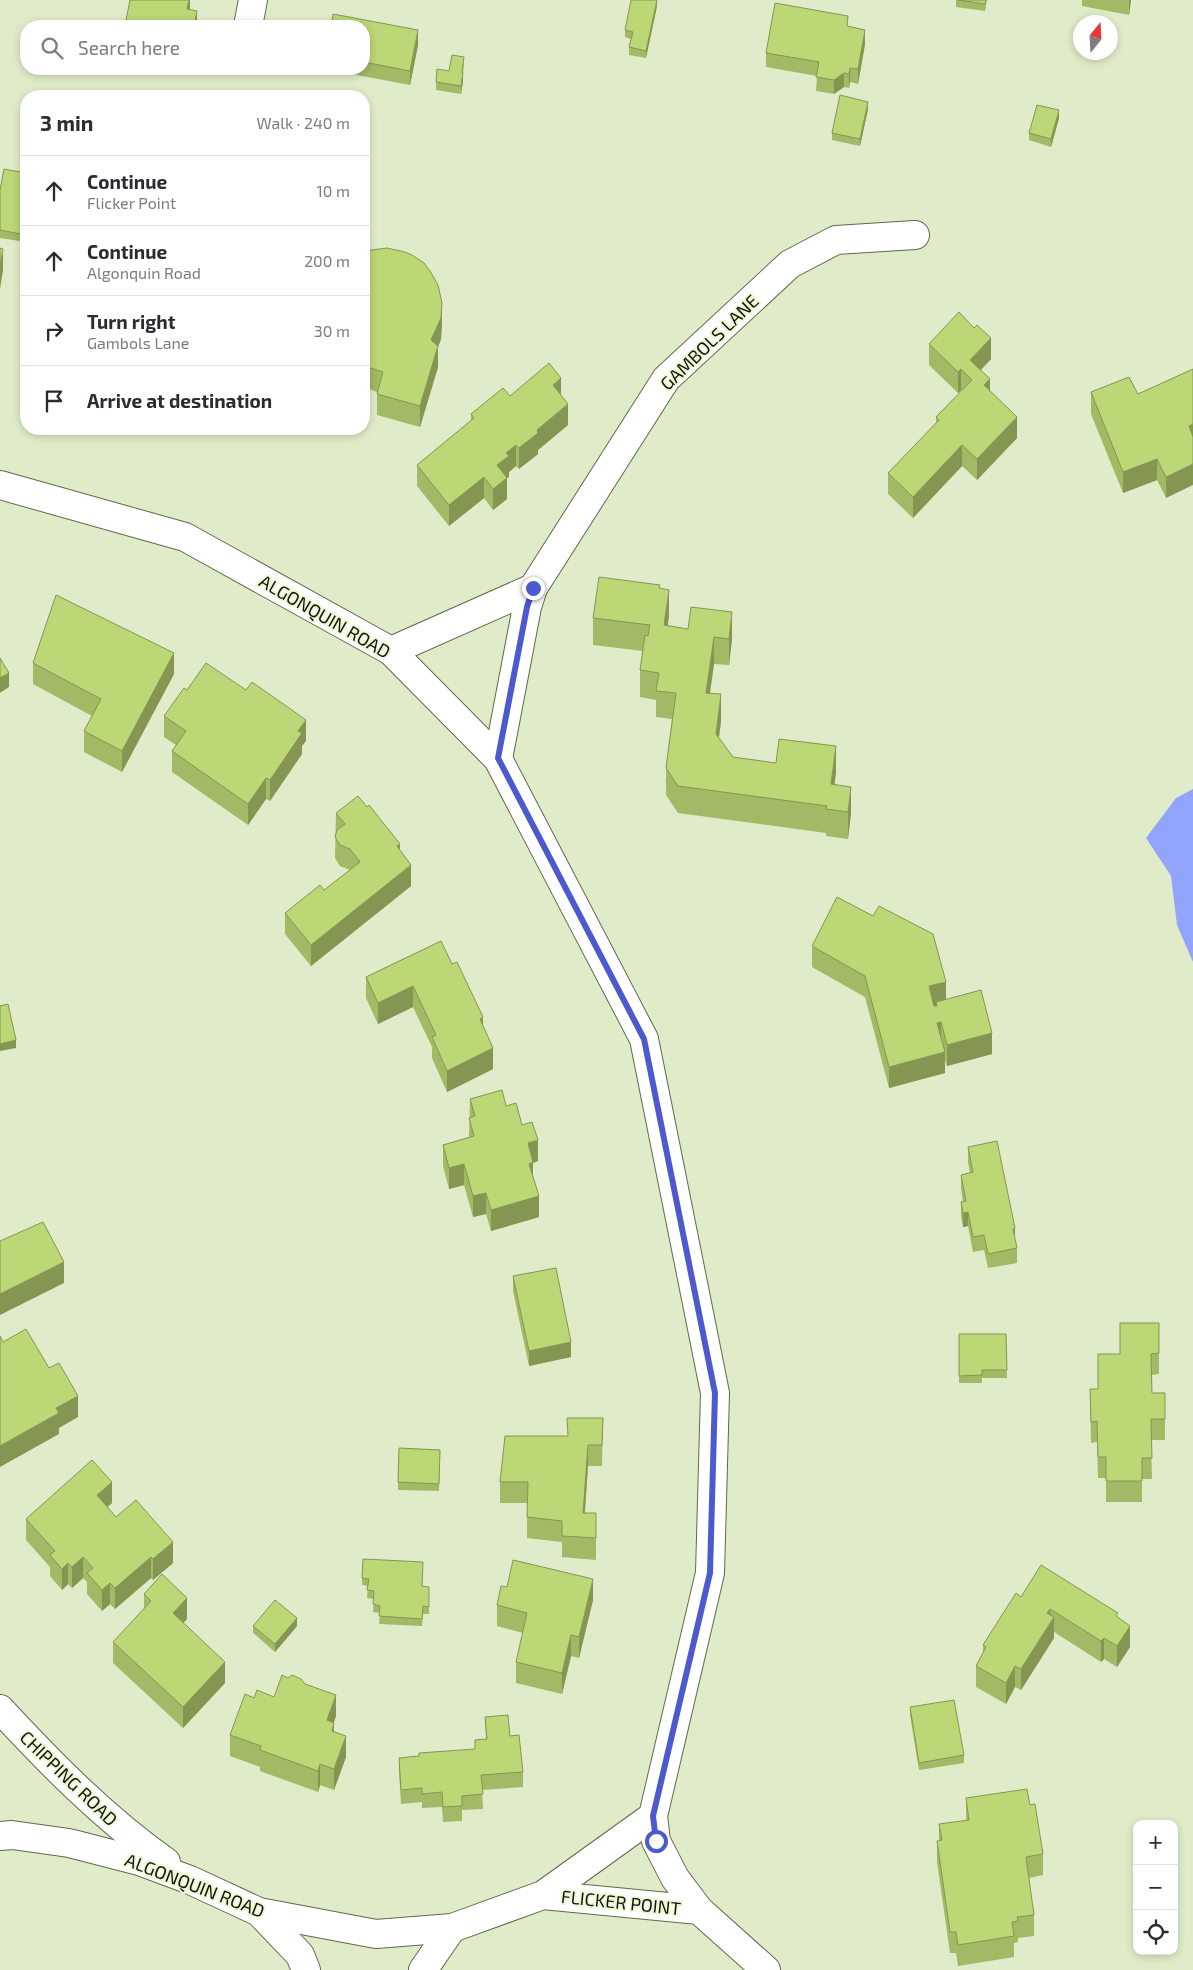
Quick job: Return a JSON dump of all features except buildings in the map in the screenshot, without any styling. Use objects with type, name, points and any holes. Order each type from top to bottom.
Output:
[{"type":"street","points":[[249,20],[253,0]]},
{"type":"street","name":"GAMBOLS LANE","points":[[498,758],[527,607],[533,588],[666,379],[790,264],[836,240],[915,235]]},
{"type":"street","name":"ALGONQUIN ROAD","points":[[0,485],[185,536],[391,651],[498,758],[644,1039],[715,1393],[710,1573],[653,1816],[543,1895],[452,1928],[376,1934],[259,1912],[190,1880],[138,1861],[69,1843],[12,1835],[0,1836]]},
{"type":"street","points":[[391,651],[533,588]]},
{"type":"street","name":"CHIPPING ROAD","points":[[0,1709],[48,1760],[125,1832],[190,1880]]},
{"type":"street","name":"FLICKER POINT","points":[[653,1816],[656,1841],[675,1878],[699,1910],[766,1970]]},
{"type":"street","name":"FLICKER POINT","points":[[543,1895],[699,1910]]},
{"type":"street","points":[[259,1912],[300,1955],[306,1970]]},
{"type":"street","points":[[423,1970],[452,1928]]},
{"type":"water","points":[[1193,789],[1193,962],[1177,925],[1171,876],[1146,838],[1176,798]]},
{"type":"route","points":[[533,588],[527,607],[498,758],[644,1039],[715,1393],[710,1573],[653,1816],[656,1841]]}]
